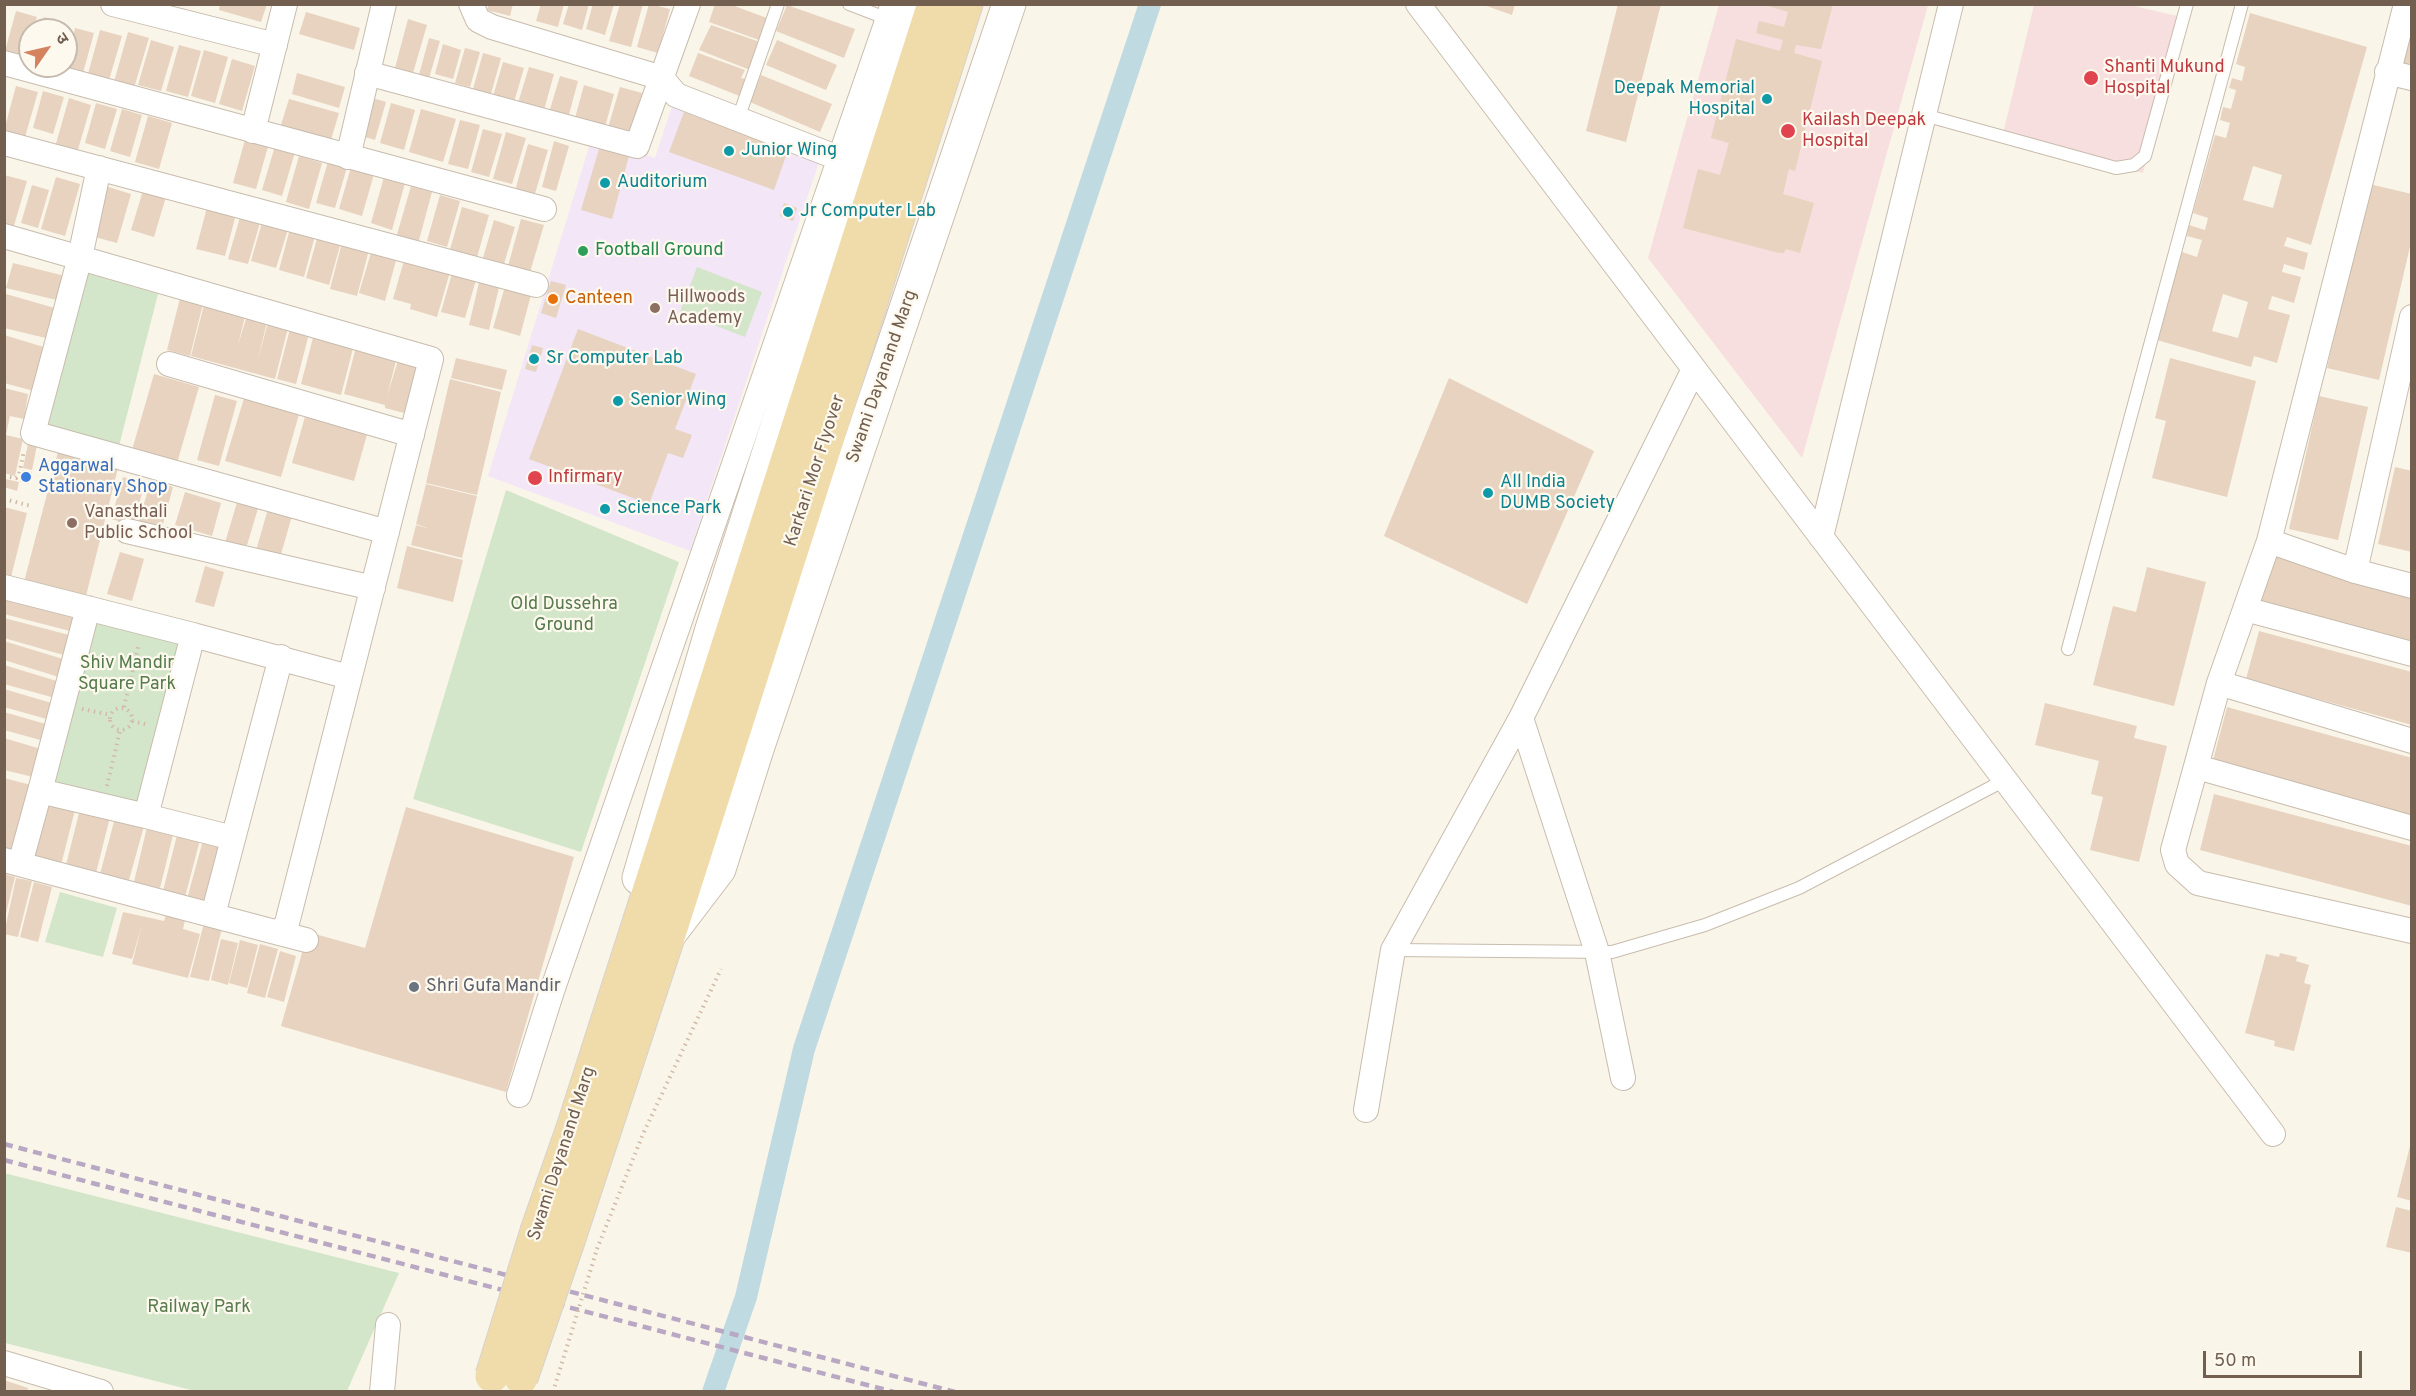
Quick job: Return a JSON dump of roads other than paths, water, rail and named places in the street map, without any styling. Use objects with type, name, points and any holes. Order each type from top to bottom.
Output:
[{"type":"main road","name":"Karkari Mor Flyover","points":[[639,916],[934,4]]},
{"type":"main road","name":"Karkari Mor Flyover","points":[[668,937],[680,893],[966,4]]},
{"type":"main road","name":"Swami Dayanand Marg","points":[[504,1384],[583,1244],[668,937],[719,869],[757,749],[1009,4]]},
{"type":"main road","points":[[639,916],[639,872],[898,9]]},
{"type":"main road","name":"Swami Dayanand Marg","points":[[504,1384],[538,1228],[573,1128],[639,916]]},
{"type":"street","points":[[113,4],[275,45]]},
{"type":"street","points":[[253,131],[285,4]]},
{"type":"street","points":[[348,157],[384,4]]},
{"type":"street","points":[[471,4],[478,20],[492,27],[662,78],[676,94],[841,159]]},
{"type":"street","points":[[367,73],[637,146],[688,4]]},
{"type":"street","points":[[1418,4],[2273,1134]]},
{"type":"street","points":[[1821,537],[1952,4]]},
{"type":"street","points":[[2406,4],[2269,542],[2219,683],[2173,849],[2177,864],[2186,875],[2198,883],[2412,931]]},
{"type":"street","points":[[519,1095],[552,991],[841,159],[898,9]]},
{"type":"street","points":[[4,63],[544,209]]},
{"type":"street","points":[[2387,72],[2412,78]]},
{"type":"street","points":[[4,143],[536,285]]},
{"type":"street","points":[[99,168],[80,257],[33,433],[387,532]]},
{"type":"street","points":[[6,242],[80,257],[431,359],[287,923],[283,929],[275,932]]},
{"type":"street","points":[[2355,572],[2412,318]]},
{"type":"street","points":[[169,364],[412,435]]},
{"type":"street","points":[[1366,1110],[1393,950],[1521,718],[1694,369]]},
{"type":"street","points":[[127,531],[372,588]]},
{"type":"street","points":[[2269,542],[2355,572],[2412,586]]},
{"type":"street","points":[[4,587],[281,657],[349,677]]},
{"type":"street","points":[[88,608],[40,791],[12,862],[306,940]]},
{"type":"street","points":[[2245,609],[2412,654]]},
{"type":"street","points":[[146,816],[193,635]]},
{"type":"street","points":[[213,915],[281,657]]},
{"type":"street","points":[[2219,683],[2412,741]]},
{"type":"street","points":[[1521,718],[1597,952],[1623,1078]]},
{"type":"street","points":[[2197,767],[2412,828]]},
{"type":"street","points":[[40,791],[233,838]]},
{"type":"street","points":[[382,1392],[388,1325]]},
{"type":"street","points":[[4,1363],[43,1383],[101,1392]]},
{"type":"lane","points":[[738,119],[778,4]]},
{"type":"lane","points":[[849,4],[898,9]]},
{"type":"lane","points":[[1924,115],[2116,168],[2134,165],[2145,156],[2187,4]]},
{"type":"lane","points":[[2068,649],[2242,4]]},
{"type":"lane","points":[[1393,950],[1612,952],[1705,925],[1798,888],[2005,780]]},
{"type":"waterway","points":[[713,1392],[746,1297],[804,1049],[1150,4]]},
{"type":"railway","points":[[4,1144],[955,1392]]},
{"type":"railway","points":[[4,1160],[894,1392]]},
{"type":"place","name":"Shanti Mukund Hospital","points":[[2091,78]]},
{"type":"place","name":"Deepak Memorial Hospital","points":[[1767,99]]},
{"type":"place","name":"Kailash Deepak Hospital","points":[[1788,131]]},
{"type":"place","name":"Junior Wing","points":[[729,151]]},
{"type":"place","name":"Auditorium","points":[[605,183]]},
{"type":"place","name":"Jr Computer Lab","points":[[788,212]]},
{"type":"place","name":"Football Ground","points":[[583,251]]},
{"type":"place","name":"Canteen","points":[[553,299]]},
{"type":"place","name":"Hillwoods Academy","points":[[655,308]]},
{"type":"place","name":"Sr Computer Lab","points":[[534,359]]},
{"type":"place","name":"Senior Wing","points":[[618,401]]},
{"type":"place","name":"Aggarwal Stationary Shop","points":[[26,477]]},
{"type":"place","name":"Infirmary","points":[[535,478]]},
{"type":"place","name":"All India DUMB Society","points":[[1488,493]]},
{"type":"place","name":"Science Park","points":[[605,509]]},
{"type":"place","name":"Vanasthali Public School","points":[[72,523]]},
{"type":"place","name":"Shri Gufa Mandir","points":[[414,987]]},
{"type":"park label","name":"Old Dussehra Ground","points":[[564,615]]},
{"type":"park label","name":"Shiv Mandir Square Park","points":[[127,674]]},
{"type":"park label","name":"Railway Park","points":[[199,1308]]}]
